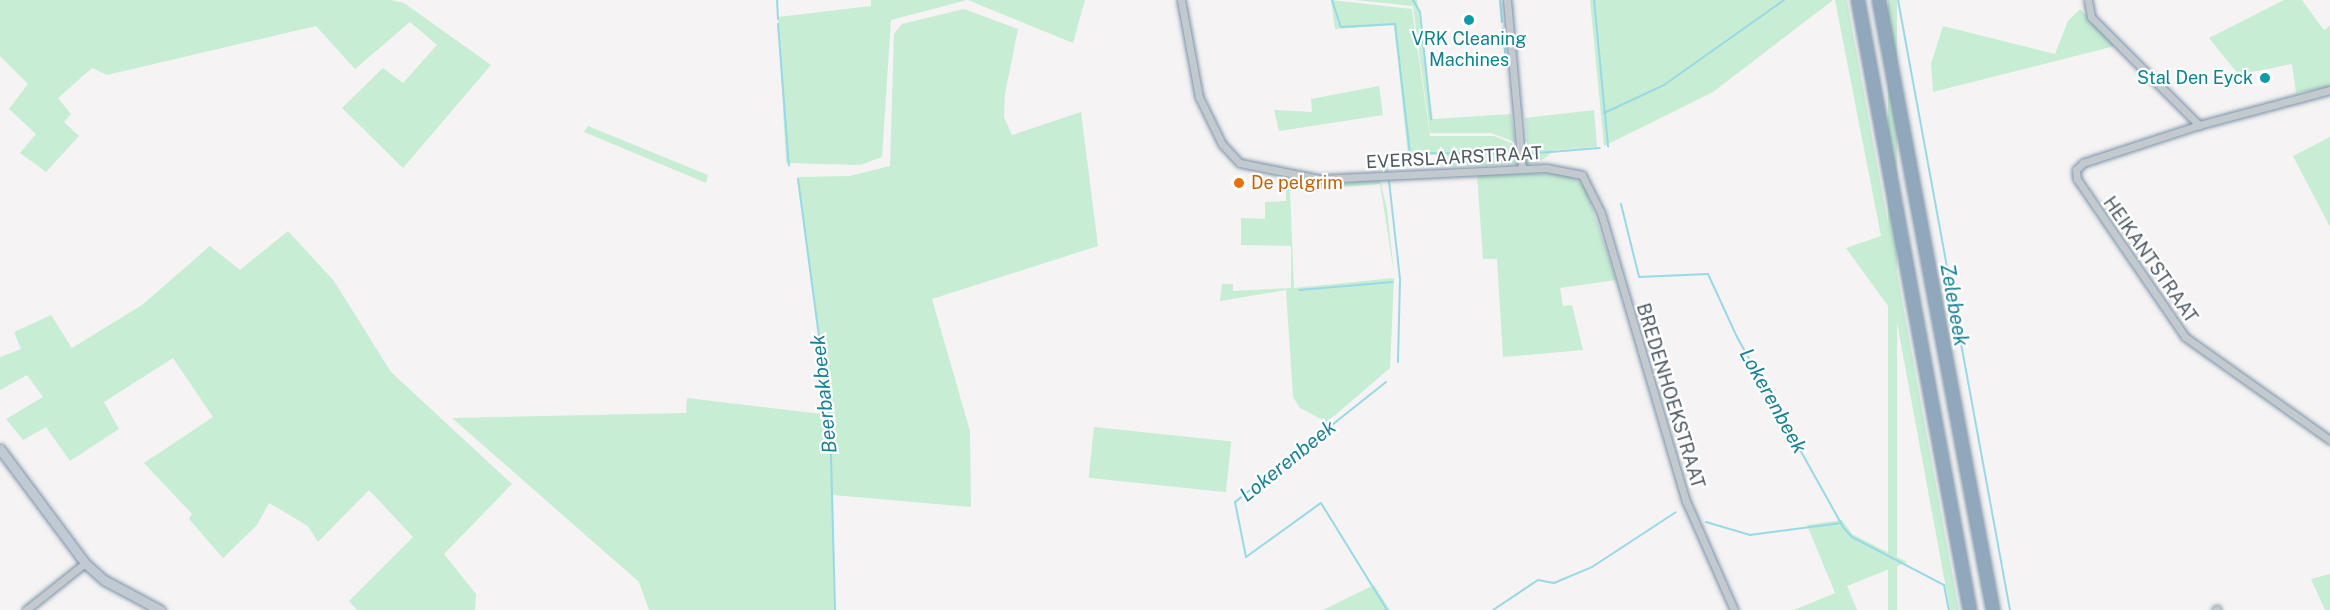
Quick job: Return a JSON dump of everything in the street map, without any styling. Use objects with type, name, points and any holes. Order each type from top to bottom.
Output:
[{"type":"highway","points":[[1858,0],[1970,610]]},
{"type":"highway","points":[[1879,0],[1993,610]]},
{"type":"street","name":"EVERSLAARSTRAAT","points":[[1181,0],[1200,96],[1222,144],[1240,163],[1319,179],[1521,168],[1573,171],[1591,185]]},
{"type":"street","points":[[1507,0],[1521,168]]},
{"type":"street","points":[[2088,0],[2091,17],[2199,125],[2330,90]]},
{"type":"street","name":"HEIKANTSTRAAT","points":[[2199,125],[2083,163],[2076,170],[2077,179],[2185,337],[2330,440]]},
{"type":"street","name":"BREDENHOEKSTRAAT","points":[[1591,185],[1686,501],[1734,610]]},
{"type":"street","points":[[0,449],[85,563],[104,580],[160,610]]},
{"type":"street","points":[[26,610],[85,563]]},
{"type":"green space","points":[[0,0],[390,0],[404,3],[491,65],[403,168],[342,108],[383,68],[403,83],[437,45],[410,22],[355,69],[316,26],[107,75],[92,68],[58,98],[71,114],[64,122],[79,136],[46,172],[20,153],[36,134],[9,109],[28,84],[0,56]]},
{"type":"green space","points":[[871,0],[967,0],[891,20],[882,157],[860,165],[786,163],[778,17],[871,6]]},
{"type":"green space","points":[[968,0],[1085,0],[1073,43]]},
{"type":"green space","points":[[1331,0],[1412,9],[1430,136],[1494,136],[1516,145],[1516,152],[1528,151],[1525,118],[1594,110],[1597,147],[1555,150],[1538,163],[1448,167],[1447,154],[1408,156],[1394,25],[1335,29]]},
{"type":"green space","points":[[1356,0],[1417,0],[1433,119],[1511,114],[1515,142],[1491,133],[1430,133],[1413,6]]},
{"type":"green space","points":[[1590,0],[1832,1],[1713,92],[1604,146]]},
{"type":"green space","points":[[1835,0],[1847,0],[1959,610],[1950,610],[1896,317],[1846,248],[1881,236]]},
{"type":"green space","points":[[1888,0],[1897,0],[1897,610],[1888,610]]},
{"type":"green space","points":[[2284,0],[2302,0],[2324,30],[2330,26],[2330,87],[2296,93],[2292,64],[2239,75],[2209,38]]},
{"type":"green space","points":[[964,9],[1018,29],[1005,94],[1004,117],[1012,135],[1081,112],[1098,246],[932,299],[970,431],[971,507],[833,495],[834,610],[649,610],[639,582],[452,418],[686,413],[687,398],[830,415],[798,177],[850,176],[890,166],[894,34],[902,24]]},
{"type":"green space","points":[[2080,9],[2115,46],[1933,92],[1931,64],[1943,26],[2055,54],[2068,21]]},
{"type":"green space","points":[[1379,86],[1383,115],[1279,131],[1274,110],[1312,112],[1311,99]]},
{"type":"green space","points":[[588,126],[708,175],[706,183],[584,132]]},
{"type":"green space","points":[[2330,137],[2330,227],[2293,156]]},
{"type":"green space","points":[[1566,173],[1585,186],[1616,280],[1560,288],[1563,306],[1572,305],[1583,350],[1503,357],[1497,259],[1483,259],[1477,175]]},
{"type":"green space","points":[[1380,180],[1387,209],[1394,273],[1380,184],[1290,191],[1294,288],[1394,278],[1390,368],[1327,422],[1300,408],[1293,397],[1286,290],[1220,301],[1222,284],[1233,284],[1233,291],[1291,288],[1291,246],[1241,245],[1241,218],[1265,219],[1265,202],[1286,201],[1286,189],[1299,181],[1304,186]]},
{"type":"green space","points":[[288,231],[334,281],[391,372],[512,484],[444,554],[476,594],[475,610],[357,610],[349,601],[413,537],[369,490],[318,542],[308,526],[269,503],[257,525],[223,558],[189,519],[192,514],[144,463],[213,417],[173,358],[104,402],[119,429],[70,461],[46,427],[23,440],[6,419],[43,397],[27,375],[0,390],[0,357],[21,349],[14,332],[51,315],[72,348],[142,305],[210,246],[240,270]]},
{"type":"green space","points":[[1094,427],[1231,441],[1226,492],[1089,478]]},
{"type":"green space","points":[[1842,520],[1852,534],[1907,562],[1847,586],[1857,610],[1794,610],[1835,593],[1807,525]]},
{"type":"green space","points":[[2330,574],[2330,610],[2325,610],[2311,579]]},
{"type":"green space","points":[[1374,585],[1390,610],[1323,610]]},
{"type":"waterway","name":"Beerbakbeek","points":[[777,0],[778,19]]},
{"type":"waterway","points":[[1332,0],[1341,27],[1395,24],[1410,153],[1512,154]]},
{"type":"waterway","points":[[1413,0],[1420,12],[1431,119]]},
{"type":"waterway","points":[[1500,0],[1502,22]]},
{"type":"waterway","name":"Lokerenbeek","points":[[1594,0],[1608,146]]},
{"type":"waterway","points":[[1604,113],[1664,85],[1784,0]]},
{"type":"waterway","name":"Zelebeek","points":[[1898,0],[2010,610]]},
{"type":"waterway","name":"Beerbakbeek","points":[[778,24],[789,166]]},
{"type":"waterway","points":[[1503,29],[1505,53]]},
{"type":"waterway","points":[[1525,154],[1600,148]]},
{"type":"waterway","name":"Lokerenbeek","points":[[1386,167],[1387,171]]},
{"type":"waterway","name":"Beerbakbeek","points":[[798,179],[830,418],[835,610]]},
{"type":"waterway","name":"Lokerenbeek","points":[[1389,181],[1400,279],[1398,362]]},
{"type":"waterway","name":"Lokerenbeek","points":[[1621,204],[1639,277],[1708,274],[1737,337],[1843,527],[1852,537],[1944,585],[1949,610]]},
{"type":"waterway","points":[[1299,290],[1393,282]]},
{"type":"waterway","name":"Lokerenbeek","points":[[1386,382],[1235,502],[1246,557],[1321,503],[1387,610]]},
{"type":"waterway","points":[[1493,610],[1538,580],[1554,583],[1592,567],[1676,512]]},
{"type":"waterway","points":[[1706,522],[1750,535],[1841,523]]},
{"type":"place","name":"VRK Cleaning Machines","points":[[1469,20]]},
{"type":"place","name":"Stal Den Eyck","points":[[2265,78]]},
{"type":"place","name":"De pelgrim","points":[[1239,183]]}]
